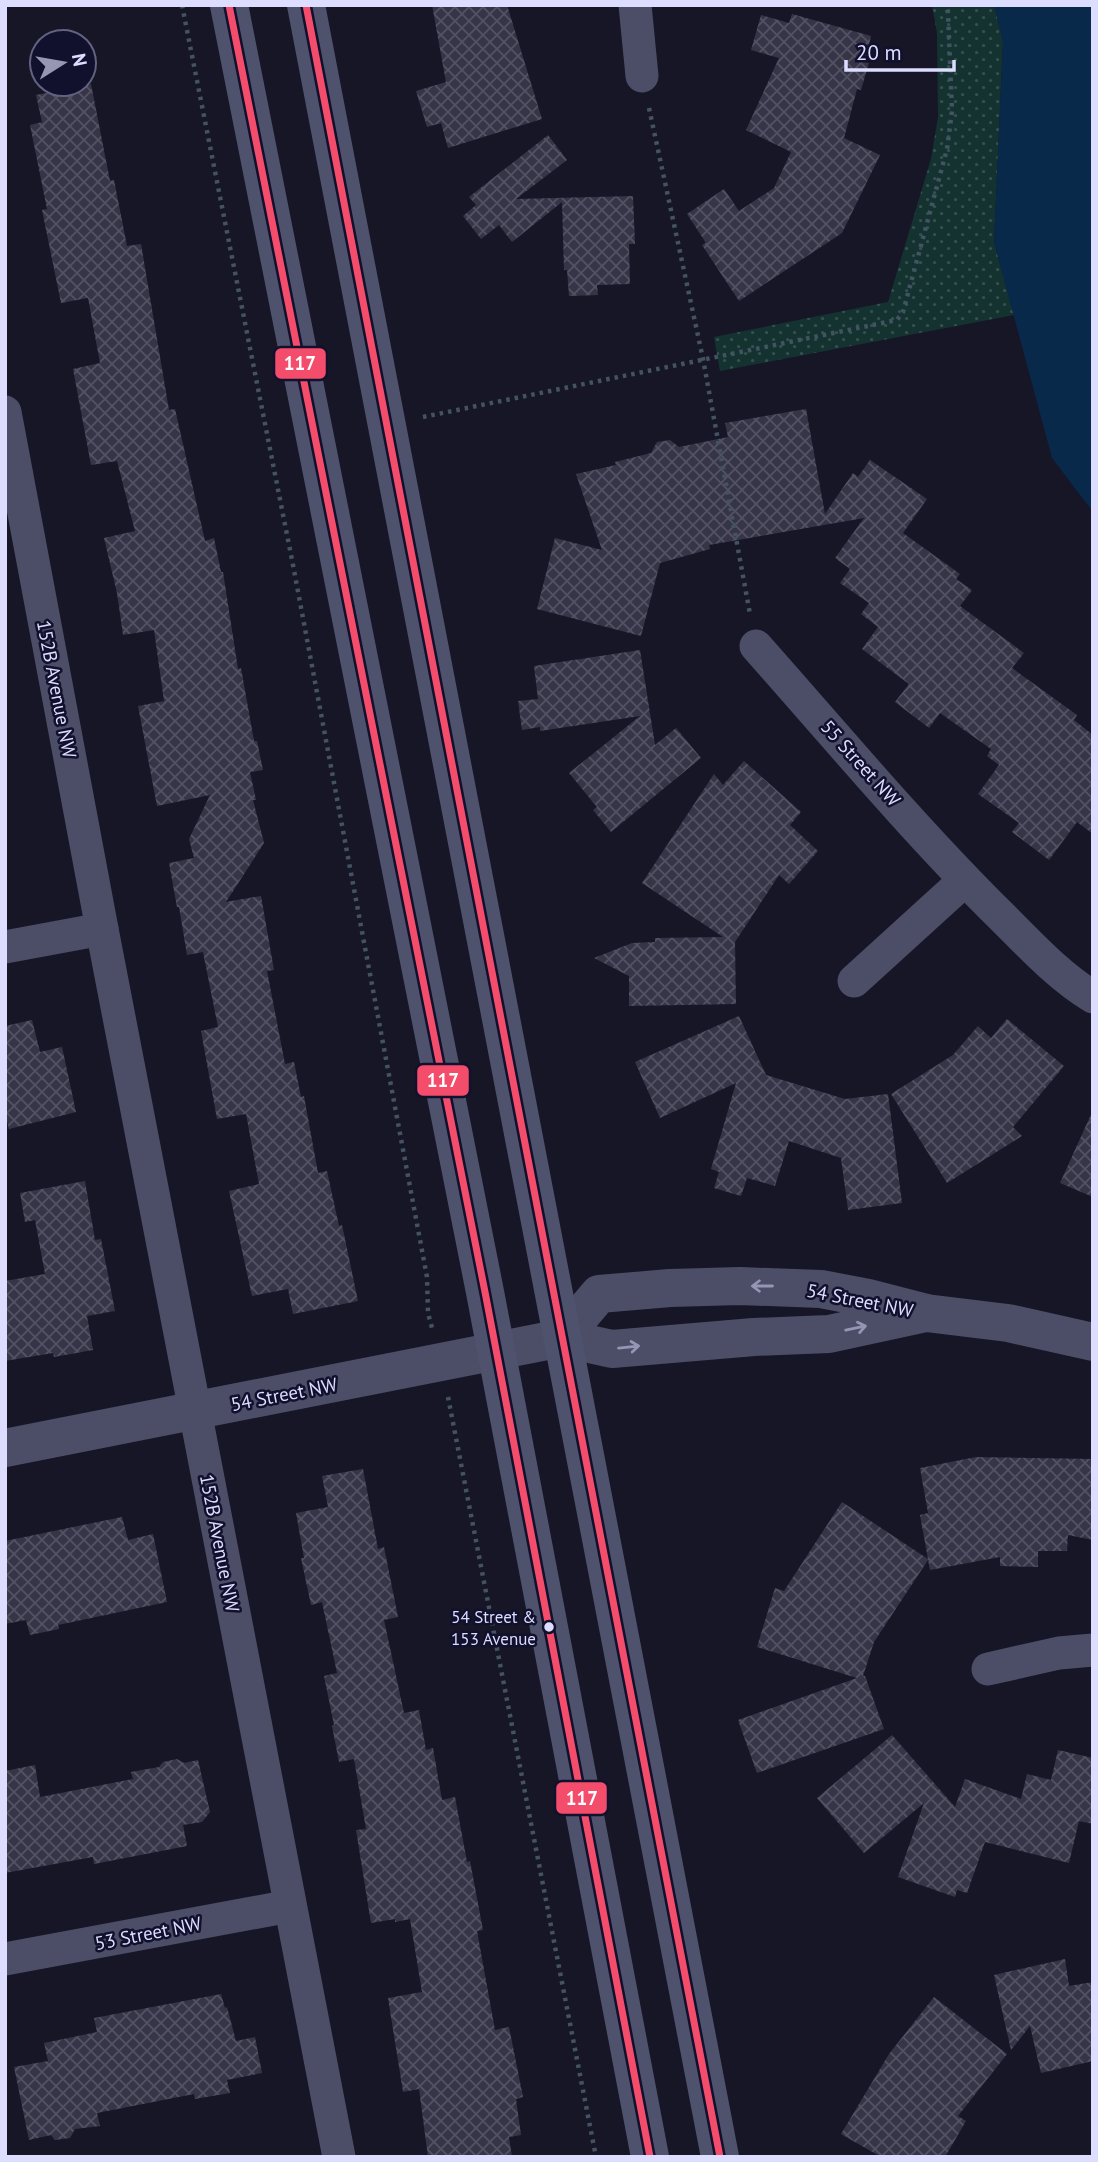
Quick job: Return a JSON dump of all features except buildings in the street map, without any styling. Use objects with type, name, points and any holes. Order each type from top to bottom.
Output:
[{"type":"main road","points":[[229,5],[496,1352],[650,2157]]},
{"type":"main road","points":[[306,5],[720,2157]]},
{"type":"street","points":[[635,5],[642,76]]},
{"type":"street","name":"152B Avenue NW","points":[[5,412],[9,450],[339,2157]]},
{"type":"street","name":"55 Street NW","points":[[756,646],[965,880],[1052,967],[1093,997]]},
{"type":"street","points":[[854,981],[965,880]]},
{"type":"street","points":[[5,947],[102,929]]},
{"type":"street","name":"54 Street NW","points":[[562,1338],[599,1294],[670,1288],[761,1286],[821,1289],[868,1298],[926,1314],[1008,1322],[1093,1342]]},
{"type":"street","name":"54 Street NW","points":[[5,1448],[562,1338],[612,1349],[754,1337],[829,1334],[926,1314]]},
{"type":"street","points":[[988,1669],[1059,1653],[1093,1650]]},
{"type":"street","name":"53 Street NW","points":[[5,1959],[290,1906]]},
{"type":"path","points":[[182,5],[293,565],[427,1277],[428,1313],[443,1363],[452,1424],[596,2157]]},
{"type":"path","points":[[387,424],[897,320],[903,312],[947,149],[952,111],[946,5]]},
{"type":"path","points":[[642,76],[702,359],[756,646]]},
{"type":"green space","points":[[932,5],[994,5],[1003,41],[994,242],[1014,315],[720,371],[714,337],[888,302],[931,159],[938,117],[937,33]]},
{"type":"water","points":[[994,5],[1093,5],[1093,512],[1052,458],[994,242],[1003,41]]},
{"type":"transit line","name":"117","points":[[229,5],[485,1292],[650,2157]]},
{"type":"transit line","name":"117","points":[[306,5],[720,2157]]},
{"type":"place","name":"54 Street & 153 Avenue","points":[[549,1627]]}]
